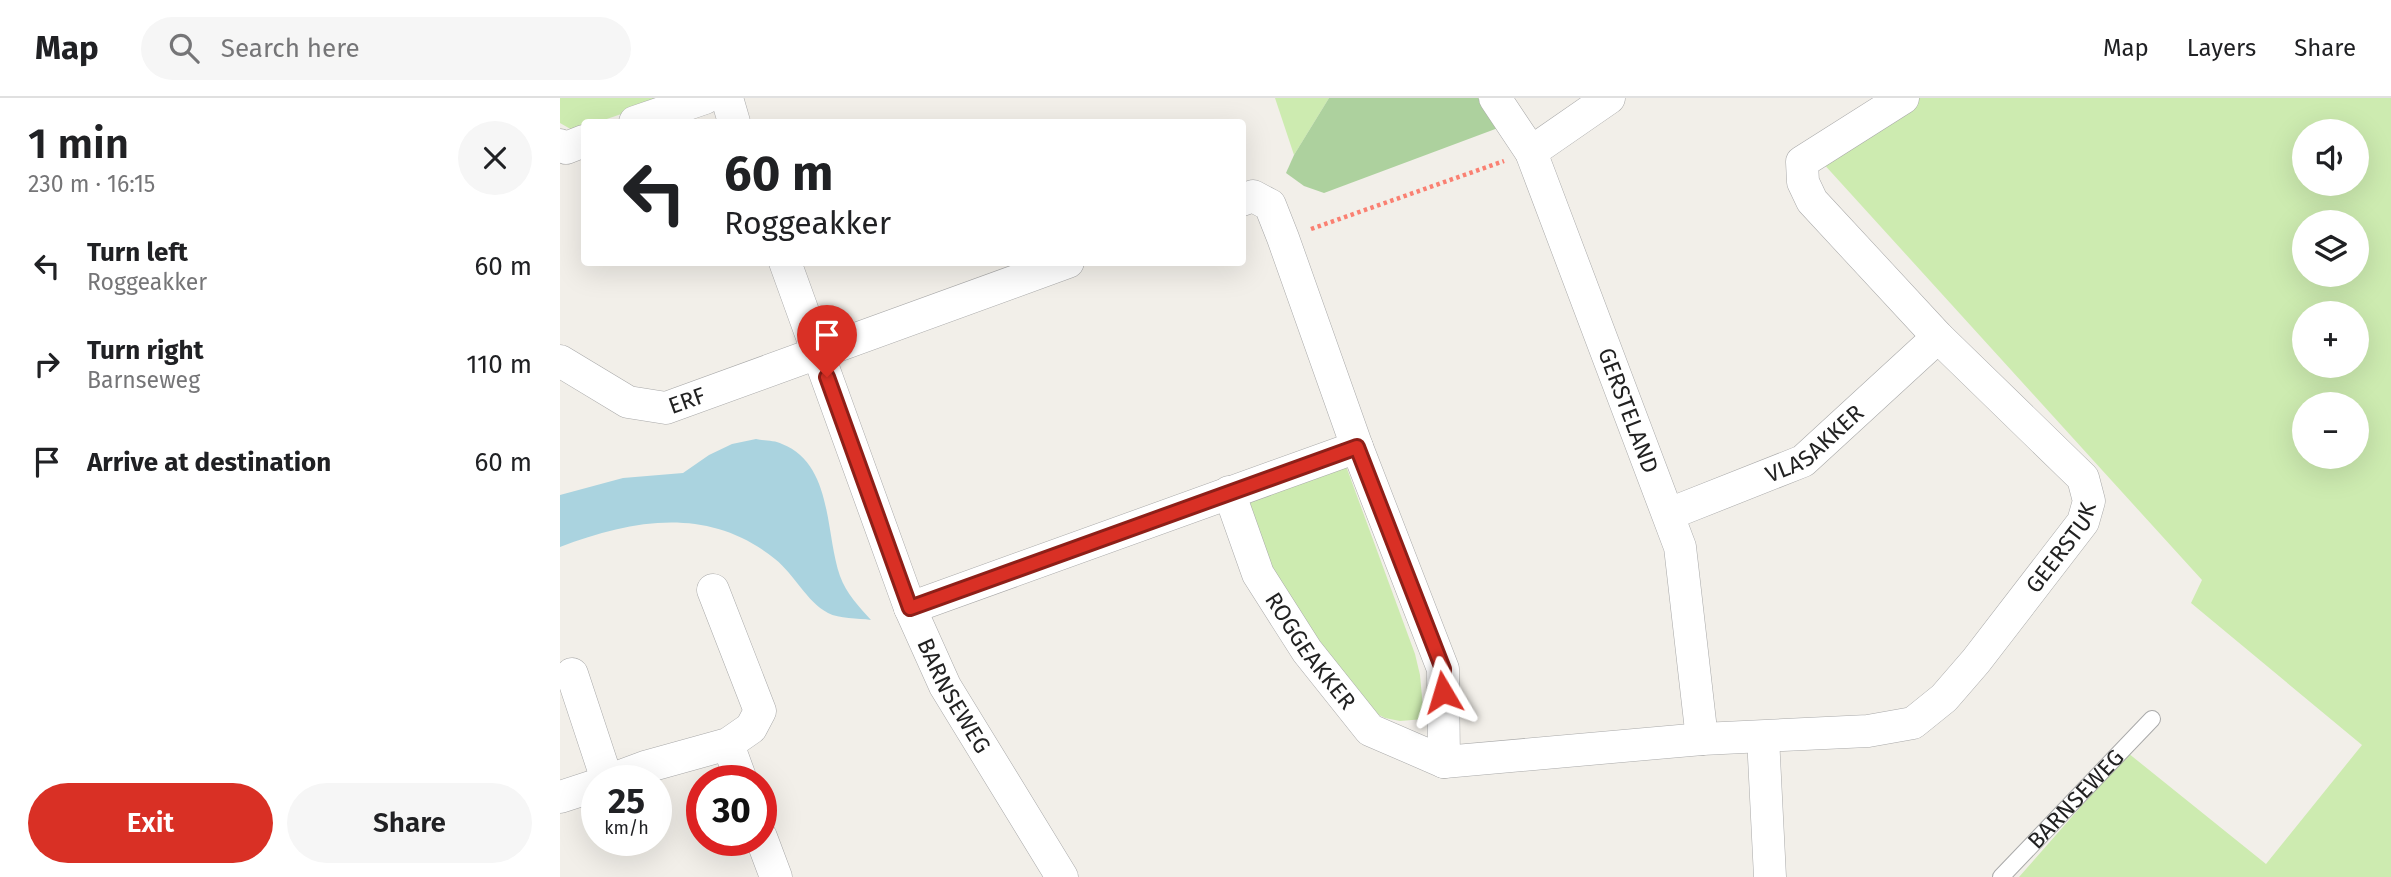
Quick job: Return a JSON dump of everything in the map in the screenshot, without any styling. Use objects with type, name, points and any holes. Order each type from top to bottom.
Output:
[{"type":"street","points":[[644,119],[705,98]]},
{"type":"street","points":[[727,98],[733,119]]},
{"type":"street","name":"GERSTELAND","points":[[1495,98],[1531,152],[1680,547],[1702,740]]},
{"type":"street","points":[[1531,152],[1609,98]]},
{"type":"street","name":"GEERSTUK","points":[[1763,737],[1868,732],[1913,723],[1944,698],[1976,661],[2083,523],[2090,501],[2083,478],[1938,337],[1812,201],[1803,183],[1802,162],[1903,98]]},
{"type":"street","points":[[560,145],[566,148],[581,142]]},
{"type":"street","points":[[1246,199],[1254,196],[1270,205],[1357,447],[1443,669],[1444,762]]},
{"type":"street","name":"BARNSEWEG","points":[[786,266],[910,608],[945,686],[1062,877]]},
{"type":"street","points":[[818,351],[1057,266]]},
{"type":"street","name":"VLASAKKER","points":[[1669,514],[1803,461],[1938,337]]},
{"type":"street","name":"ERF","points":[[560,361],[628,402],[666,408],[818,351]]},
{"type":"street","points":[[910,608],[1357,447]]},
{"type":"street","name":"ROGGEAKKER","points":[[1229,492],[1258,574],[1307,651],[1370,730],[1444,762],[1763,737]]},
{"type":"street","points":[[649,765],[728,744],[751,728],[760,712],[713,590]]},
{"type":"street","points":[[572,674],[603,765]]},
{"type":"street","points":[[1763,737],[1770,877]]},
{"type":"street","points":[[728,744],[736,765]]},
{"type":"street","points":[[560,797],[581,790]]},
{"type":"street","points":[[768,856],[776,877]]},
{"type":"lane","name":"BARNSEWEG","points":[[2001,877],[2152,719]]},
{"type":"path","points":[[1283,238],[1531,152]]},
{"type":"green space","points":[[560,98],[668,98],[607,119],[581,119],[581,128],[574,131],[560,123]]},
{"type":"green space","points":[[1275,98],[1329,98],[1294,155]]},
{"type":"green space","points":[[1329,98],[1478,98],[1498,128],[1324,193],[1304,186],[1286,173]]},
{"type":"green space","points":[[1913,98],[2391,98],[2391,877],[2019,877],[2128,753],[2266,864],[2362,745],[2191,603],[2202,580],[1821,161]]},
{"type":"green space","points":[[1346,466],[1415,654],[1424,719],[1400,721],[1385,718],[1369,710],[1349,691],[1273,573],[1245,501]]},
{"type":"water","points":[[756,439],[782,444],[799,454],[810,467],[819,483],[824,501],[840,576],[849,594],[871,620],[828,613],[813,602],[775,559],[750,542],[724,531],[670,523],[643,525],[588,537],[560,547],[560,495],[623,478],[683,473],[709,455],[732,444]]},
{"type":"route","points":[[827,377],[910,608],[1357,447],[1443,669],[1443,692]]}]
